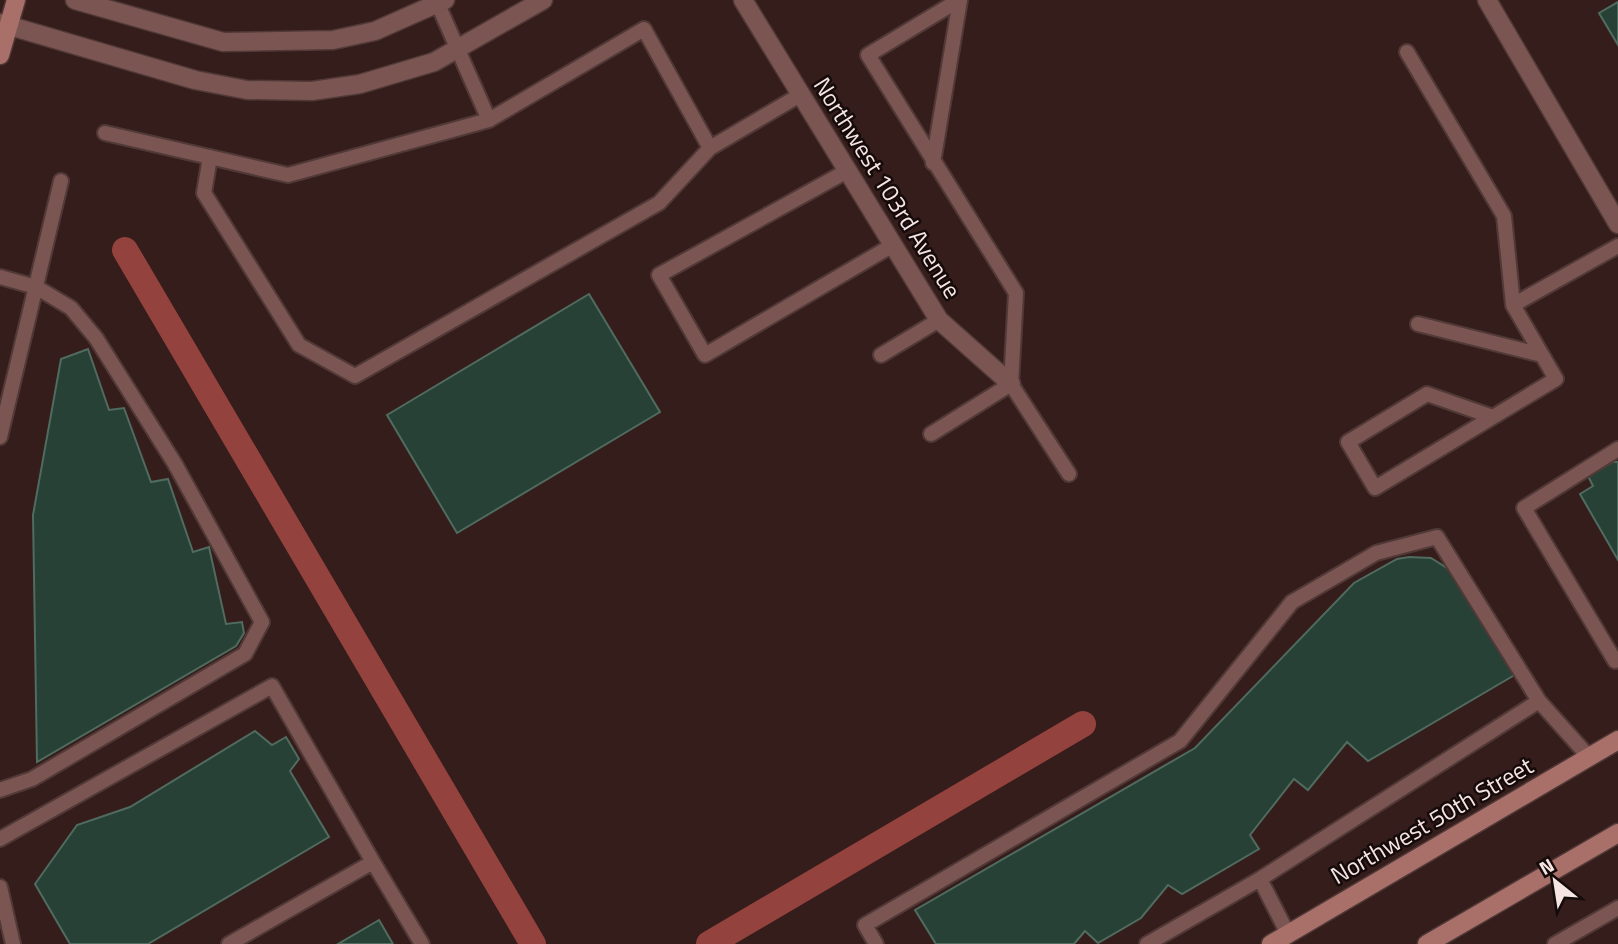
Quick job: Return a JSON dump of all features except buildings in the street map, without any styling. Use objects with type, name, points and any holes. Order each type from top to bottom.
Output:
[{"type":"street","points":[[0,55],[4,24],[16,0]]},
{"type":"street","points":[[75,0],[223,42],[333,40],[375,31],[440,1]]},
{"type":"street","points":[[4,24],[195,80],[247,90],[313,91],[359,84],[433,62],[543,0]]},
{"type":"street","name":"Northwest 103rd Avenue","points":[[743,0],[939,320],[1011,384]]},
{"type":"street","points":[[1489,1],[1618,224]]},
{"type":"street","name":"Northwest 50th Street","points":[[1271,944],[1293,941],[1618,740]]},
{"type":"street","points":[[1427,944],[1618,833]]},
{"type":"lane","points":[[933,163],[960,0]]},
{"type":"lane","points":[[960,0],[868,55],[1016,293],[1011,384],[1069,474]]},
{"type":"lane","points":[[440,1],[489,120]]},
{"type":"lane","points":[[104,133],[288,175],[489,120],[644,29],[710,148]]},
{"type":"lane","points":[[1407,52],[1504,216],[1513,305],[1556,379],[1493,417],[1375,488],[1348,442],[1427,394],[1493,417]]},
{"type":"lane","points":[[210,157],[204,193],[299,345],[355,376],[659,203],[710,148],[800,95]]},
{"type":"lane","points":[[847,171],[660,275],[705,355],[893,245]]},
{"type":"lane","points":[[0,437],[61,181]]},
{"type":"lane","points":[[1513,305],[1618,246]]},
{"type":"lane","points":[[0,277],[36,287],[71,308],[96,338],[175,464],[262,622],[245,654],[32,779],[0,790]]},
{"type":"lane","points":[[881,355],[939,320]]},
{"type":"lane","points":[[1418,324],[1542,355]]},
{"type":"lane","points":[[931,434],[1011,384]]},
{"type":"lane","points":[[1618,449],[1524,508],[1615,661],[1618,659]]},
{"type":"lane","points":[[876,944],[865,925],[1180,741],[1292,602],[1376,553],[1437,537],[1539,701],[1589,757]]},
{"type":"lane","points":[[0,839],[272,686],[422,944]]},
{"type":"lane","points":[[1147,944],[1260,879],[1539,701]]},
{"type":"lane","points":[[229,944],[373,862]]},
{"type":"lane","points":[[1260,879],[1293,941]]},
{"type":"lane","points":[[0,887],[13,944]]},
{"type":"lane","points":[[1555,944],[1618,908]]},
{"type":"waterway","points":[[125,250],[533,944]]},
{"type":"waterway","points":[[709,944],[1083,724]]}]
